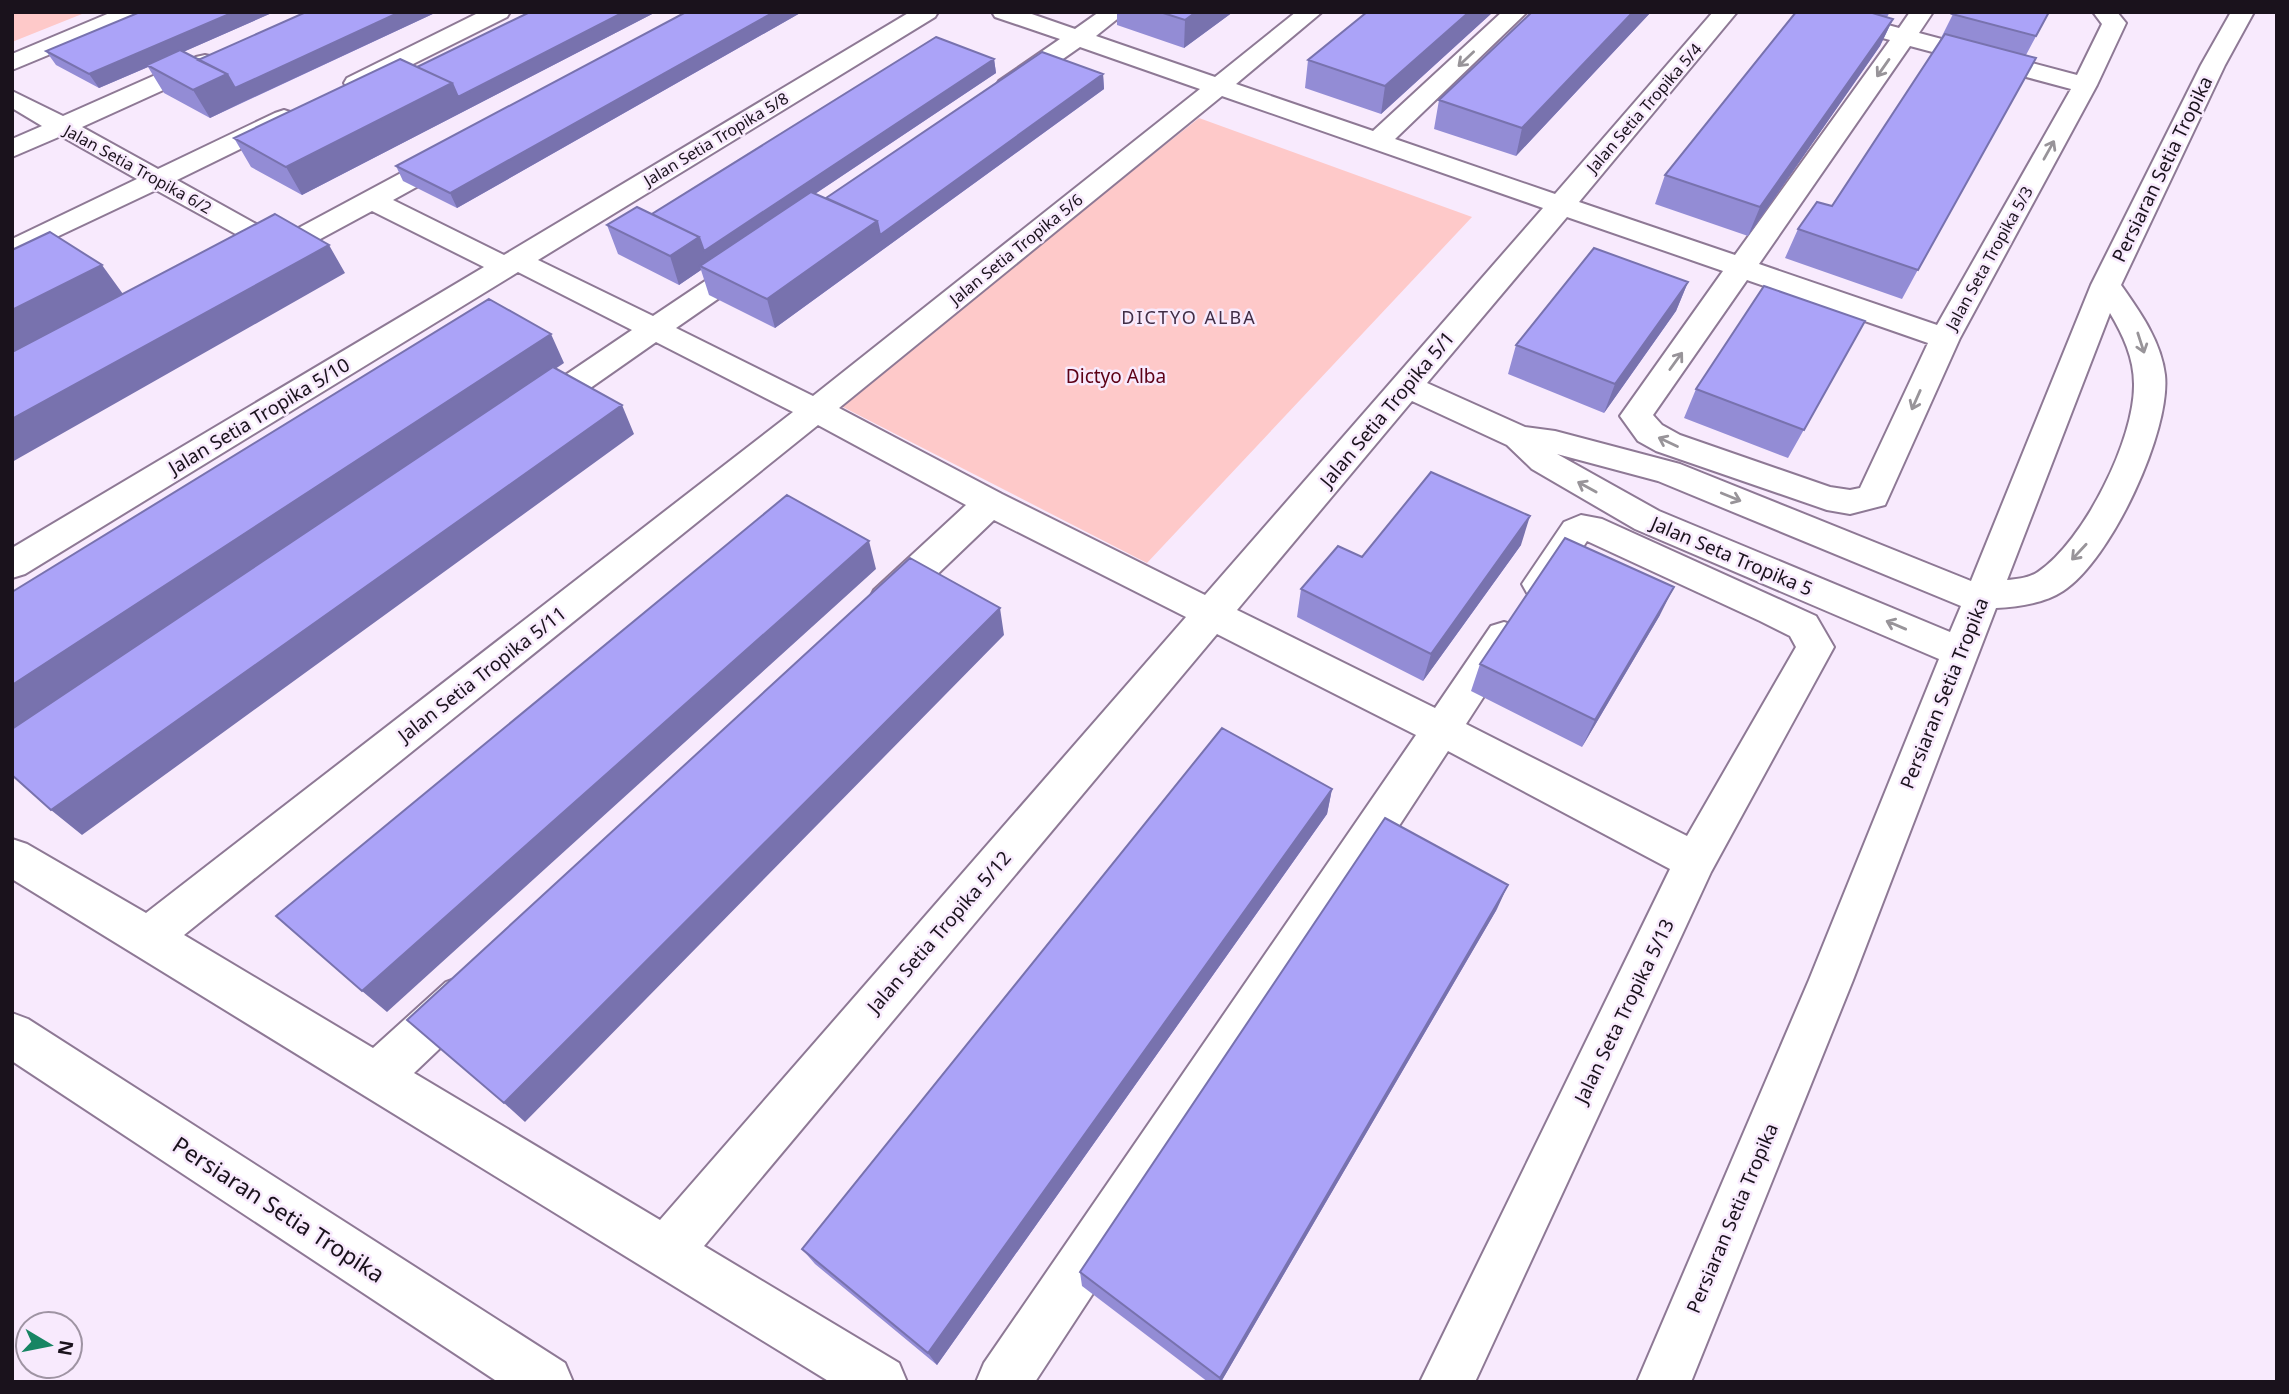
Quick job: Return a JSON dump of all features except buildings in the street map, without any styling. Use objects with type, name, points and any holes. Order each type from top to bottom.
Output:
[{"type":"street","points":[[12,63],[132,12]]},
{"type":"street","points":[[341,90],[499,12]]},
{"type":"street","name":"Jalan Setia Tropika 5/8","points":[[511,263],[927,12]]},
{"type":"street","points":[[1003,12],[1945,338]]},
{"type":"street","points":[[986,101],[1115,12]]},
{"type":"street","name":"Jalan Setia Tropika 5/6","points":[[816,410],[1311,12]]},
{"type":"street","points":[[1378,141],[1516,12]]},
{"type":"street","name":"Jalan Setia Tropika 5/4","points":[[1562,204],[1726,12]]},
{"type":"street","points":[[1812,12],[2085,85]]},
{"type":"street","points":[[1744,267],[1922,12]]},
{"type":"street","name":"Persiaran Setia Tropika","points":[[1664,1382],[1831,980],[2105,285],[2213,65],[2243,12]]},
{"type":"street","name":"Jalan Seta Tropika 5/3","points":[[1744,267],[1636,416],[1650,433],[1668,443],[1826,498],[1850,502],[1872,497],[1945,338],[2085,85],[2109,17]]},
{"type":"street","points":[[12,149],[227,52]]},
{"type":"street","name":"Jalan Setia Tropika 6/2","points":[[12,98],[158,180],[248,254]]},
{"type":"street","points":[[12,250],[304,108]]},
{"type":"street","points":[[467,140],[372,200],[248,254],[467,140]]},
{"type":"street","points":[[372,200],[656,330],[816,410],[990,503],[1441,729],[1695,862]]},
{"type":"street","name":"Jalan Setia Tropika 5/1","points":[[1212,614],[1562,204]]},
{"type":"street","points":[[506,431],[769,251]]},
{"type":"street","name":"Jalan Setia Tropika 5/10","points":[[12,565],[511,263]]},
{"type":"street","points":[[1981,597],[2021,594],[2052,581],[2092,535],[2112,503],[2138,440],[2151,387],[2146,359],[2137,330],[2105,285]]},
{"type":"street","name":"Jalan Seta Tropika 5","points":[[1406,386],[1519,437],[1555,442],[1668,472],[1981,597]]},
{"type":"street","name":"Jalan Setia Tropika 5/11","points":[[148,937],[816,410]]},
{"type":"street","name":"Jalan Seta Tropika 5","points":[[1519,437],[1544,461],[1647,520],[1959,652]]},
{"type":"street","points":[[859,626],[990,503]]},
{"type":"street","name":"Jalan Seta Tropika 5/13","points":[[1441,729],[1581,527],[1600,532],[1803,626],[1815,647],[1695,862],[1447,1382]]},
{"type":"street","name":"Jalan Setia Tropika 5/12","points":[[667,1251],[1212,614]]},
{"type":"street","points":[[1003,1382],[1441,729]]},
{"type":"street","points":[[12,857],[880,1382]]},
{"type":"street","points":[[376,1077],[486,974]]},
{"type":"street","name":"Persiaran Setia Tropika","points":[[12,1035],[546,1382]]},
{"type":"green space","points":[[12,12],[87,12],[12,42]]},
{"type":"green space","name":"Dictyo Alba","points":[[1199,118],[1472,217],[1147,563],[837,404]]},
{"type":"district","name":"DICTYO ALBA","points":[[1189,317]]}]
